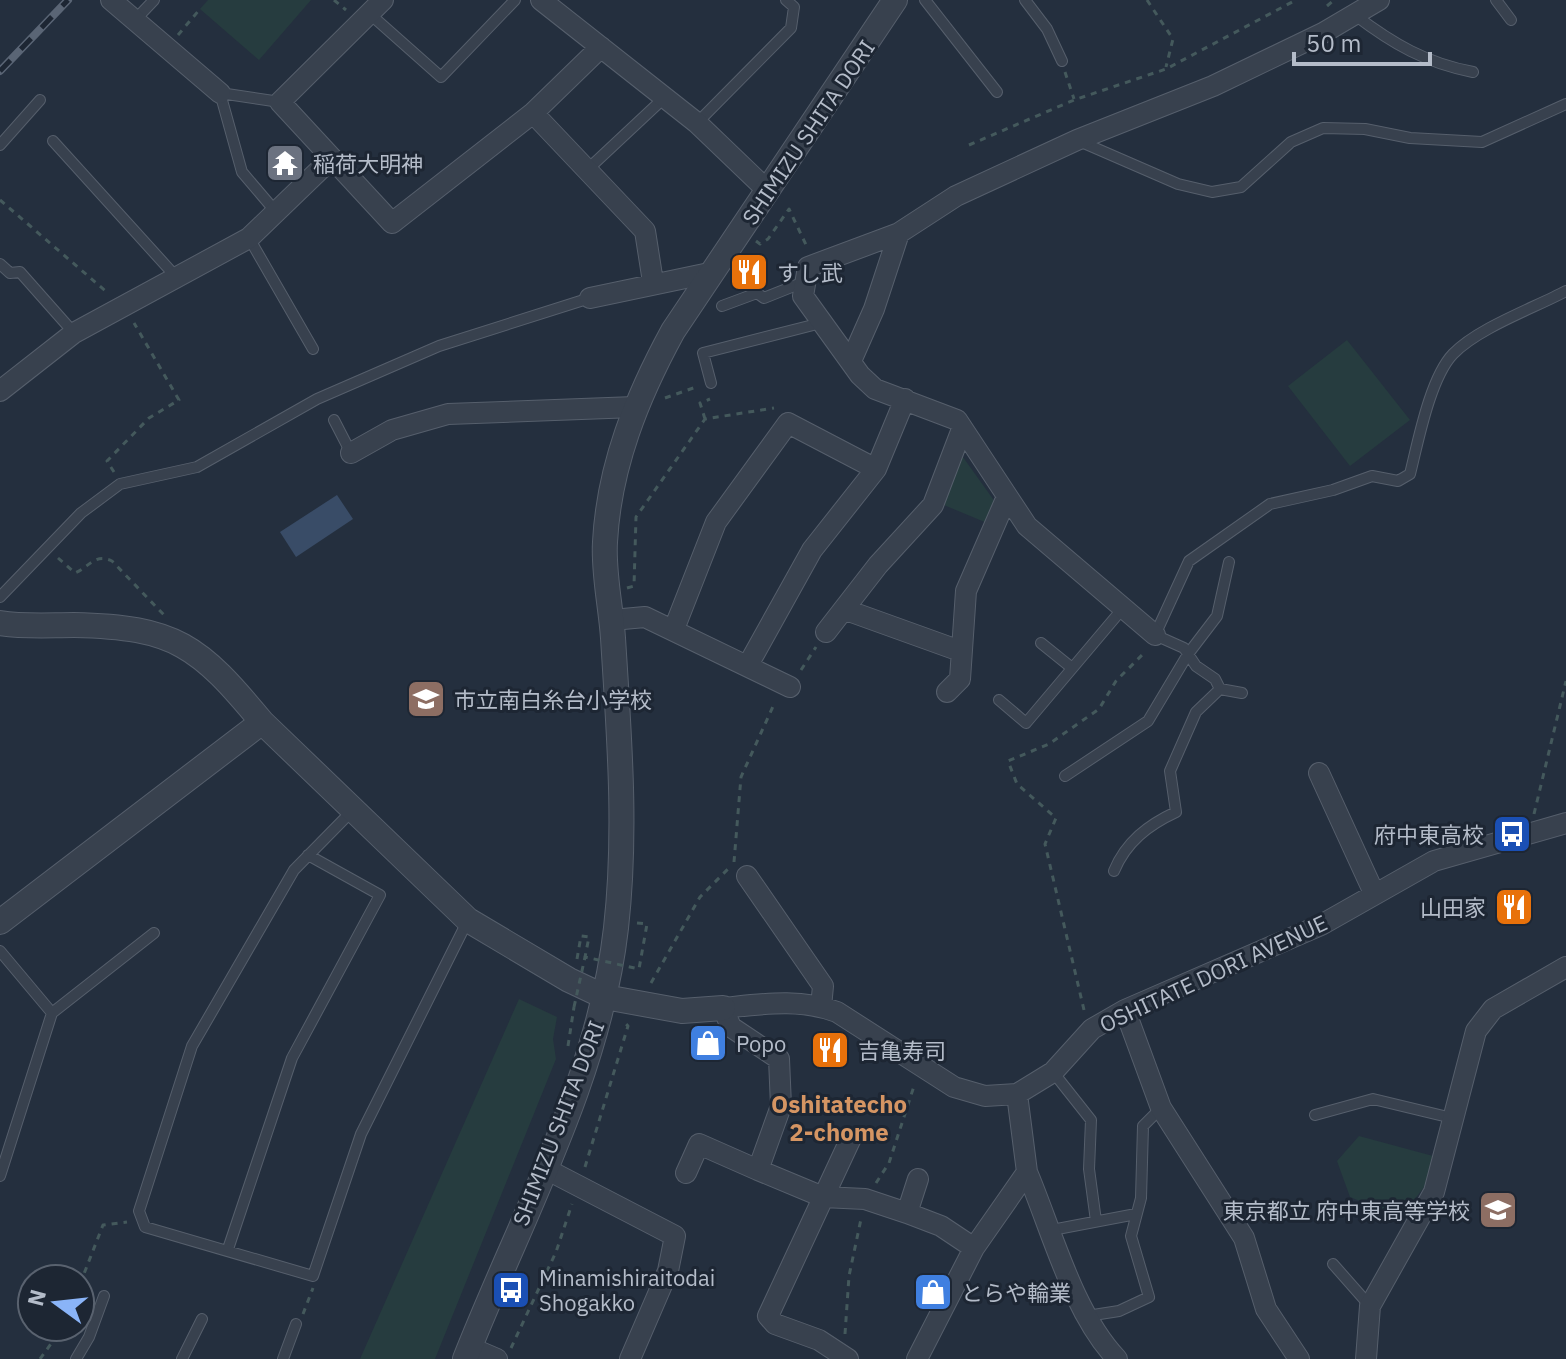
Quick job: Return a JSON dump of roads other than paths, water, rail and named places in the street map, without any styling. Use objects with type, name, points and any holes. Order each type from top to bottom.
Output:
[{"type":"street","points":[[111,0],[220,93]]},
{"type":"street","points":[[541,0],[697,123],[768,191]]},
{"type":"street","name":"SHIMIZU SHITA DORI","points":[[467,1353],[581,1073],[605,997],[616,929],[622,862],[621,772],[605,543],[623,443],[645,406],[673,331],[895,0]]},
{"type":"street","points":[[1155,635],[1027,526],[1006,499],[957,420],[943,412],[875,389],[803,296],[811,272],[899,233],[956,196],[1077,140],[1213,86],[1379,0]]},
{"type":"street","points":[[376,7],[280,102],[392,223],[533,113],[601,47]]},
{"type":"street","points":[[533,113],[645,231],[653,282]]},
{"type":"street","points":[[0,391],[74,333],[178,280],[249,238],[332,158]]},
{"type":"street","points":[[851,361],[874,309],[899,233]]},
{"type":"street","points":[[590,298],[653,282],[714,272]]},
{"type":"street","points":[[748,665],[812,550],[876,469],[905,399]]},
{"type":"street","points":[[351,453],[392,430],[448,414],[645,406]]},
{"type":"street","points":[[674,629],[716,522],[788,423],[876,469]]},
{"type":"street","points":[[826,632],[878,565],[933,505],[962,429]]},
{"type":"street","points":[[947,692],[960,679],[966,591],[1006,499]]},
{"type":"street","points":[[846,610],[960,651]]},
{"type":"street","points":[[612,620],[645,617],[674,629],[748,665],[781,691]]},
{"type":"street","points":[[0,623],[132,628],[180,642],[223,674],[262,722],[468,920],[569,980],[605,997],[682,1011],[778,1002],[821,1007],[837,1012],[954,1087],[985,1096],[1017,1094],[1027,1172],[1087,1316],[1102,1343],[1117,1359]]},
{"type":"street","points":[[0,922],[262,722]]},
{"type":"street","points":[[1319,773],[1374,893]]},
{"type":"street","name":"OSHITATE DORI AVENUE","points":[[1017,1094],[1053,1072],[1092,1029],[1125,1010],[1321,925],[1434,861],[1566,823]]},
{"type":"street","points":[[747,876],[823,986],[821,1007]]},
{"type":"street","points":[[1366,1359],[1370,1306],[1434,1192],[1476,1031],[1493,1009],[1566,967]]},
{"type":"street","points":[[723,1008],[731,1027],[779,1059],[781,1106],[758,1170]]},
{"type":"street","points":[[1125,1010],[1161,1108],[1244,1238],[1266,1309],[1299,1359]]},
{"type":"street","points":[[848,1359],[819,1340],[775,1324],[768,1316],[851,1138]]},
{"type":"street","points":[[686,1173],[699,1144],[823,1197],[865,1199],[907,1213],[941,1226],[974,1248]]},
{"type":"street","points":[[544,1168],[675,1236],[668,1271],[630,1359]]},
{"type":"street","points":[[917,1359],[974,1248],[1027,1172]]},
{"type":"street","points":[[907,1213],[918,1179]]},
{"type":"street","points":[[467,1353],[497,1359]]},
{"type":"lane","points":[[135,20],[154,0]]},
{"type":"lane","points":[[376,7],[441,77],[515,0]]},
{"type":"lane","points":[[697,123],[791,28],[790,4],[806,0]]},
{"type":"lane","points":[[925,0],[997,92]]},
{"type":"lane","points":[[1025,0],[1047,29],[1062,61]]},
{"type":"lane","points":[[1496,0],[1511,20]]},
{"type":"lane","points":[[1355,15],[1391,42],[1419,57],[1473,72]]},
{"type":"lane","points":[[276,212],[242,172],[220,93],[280,102]]},
{"type":"lane","points":[[587,170],[664,98]]},
{"type":"lane","points":[[0,145],[40,100]]},
{"type":"lane","points":[[1077,140],[1178,184],[1212,192],[1241,187],[1291,142],[1323,128],[1482,142],[1566,104]]},
{"type":"lane","points":[[53,141],[178,280]]},
{"type":"lane","points":[[249,238],[313,349]]},
{"type":"lane","points":[[0,264],[10,273],[20,272],[74,333]]},
{"type":"lane","points":[[722,306],[757,293],[764,298],[811,272]]},
{"type":"lane","points":[[1220,689],[1215,679],[1196,666],[1184,648],[1155,635],[1189,561],[1270,504],[1333,490],[1372,476],[1398,481],[1410,474],[1426,409],[1451,355],[1467,342],[1566,291]]},
{"type":"lane","points":[[0,597],[81,513],[120,484],[197,467],[317,399],[425,352],[590,298]]},
{"type":"lane","points":[[703,353],[821,323]]},
{"type":"lane","points":[[699,339],[711,383]]},
{"type":"lane","points":[[334,420],[351,453]]},
{"type":"lane","points":[[1065,776],[1148,721],[1188,654],[1217,616],[1229,562]]},
{"type":"lane","points":[[999,700],[1026,723],[1124,607]]},
{"type":"lane","points":[[1041,643],[1072,668]]},
{"type":"lane","points":[[1220,689],[1242,693]]},
{"type":"lane","points":[[1114,871],[1121,856],[1138,835],[1176,812],[1170,771],[1196,712],[1220,689]]},
{"type":"lane","points":[[352,811],[294,870],[192,1046],[139,1211],[140,1221],[145,1227],[313,1276],[361,1134],[468,920]]},
{"type":"lane","points":[[228,1249],[292,1058],[380,895],[308,855]]},
{"type":"lane","points":[[0,1176],[52,1013],[154,933]]},
{"type":"lane","points":[[0,951],[52,1013]]},
{"type":"lane","points":[[1053,1072],[1091,1120],[1089,1169],[1096,1221]]},
{"type":"lane","points":[[1315,1115],[1373,1099],[1452,1118]]},
{"type":"lane","points":[[1087,1316],[1128,1308],[1149,1297],[1131,1236],[1141,1198],[1143,1126],[1161,1108]]},
{"type":"lane","points":[[1052,1230],[1136,1214]]},
{"type":"lane","points":[[1333,1264],[1370,1306]]},
{"type":"lane","points":[[76,1359],[89,1337],[104,1296]]},
{"type":"lane","points":[[182,1359],[202,1319]]},
{"type":"lane","points":[[283,1359],[296,1324]]},
{"type":"water","points":[[337,495],[353,519],[296,557],[280,532]]},
{"type":"railway","points":[[0,71],[68,0]]},
{"type":"place","name":"稲荷大明神","points":[[285,163]]},
{"type":"place","name":"すし武","points":[[749,272]]},
{"type":"place","name":"市立南白糸台小学校","points":[[426,699]]},
{"type":"place","name":"府中東高校","points":[[1512,834]]},
{"type":"place","name":"山田家","points":[[1514,907]]},
{"type":"place","name":"Popo","points":[[708,1043]]},
{"type":"place","name":"吉亀寿司","points":[[830,1050]]},
{"type":"place","name":"東京都立 府中東高等学校","points":[[1498,1210]]},
{"type":"place","name":"Minamishiraitodai Shogakko","points":[[511,1290]]},
{"type":"place","name":"とらや輪業","points":[[933,1292]]},
{"type":"district","name":"Oshitatecho 2-chome","points":[[839,1118]]}]
